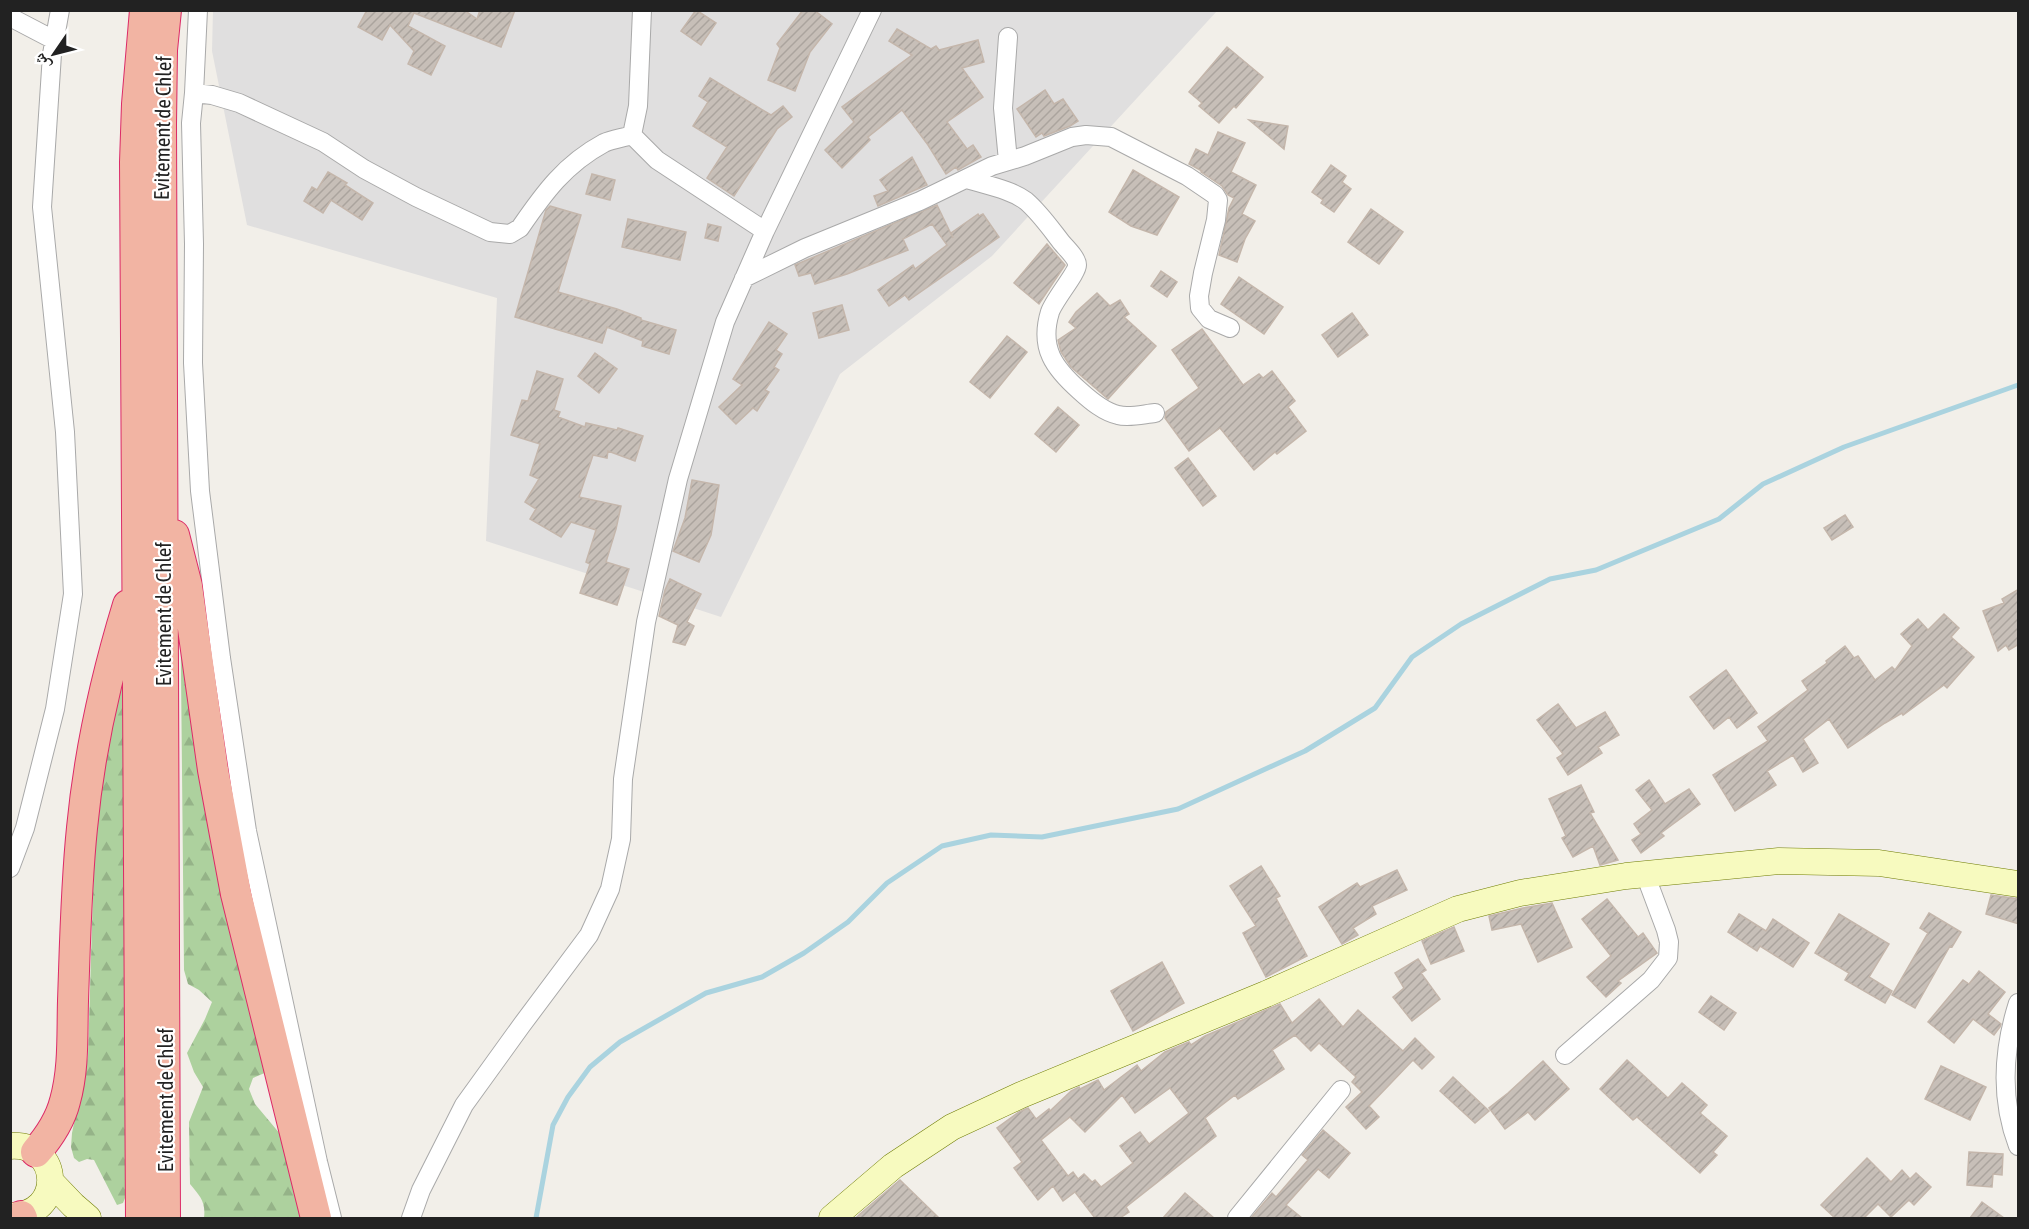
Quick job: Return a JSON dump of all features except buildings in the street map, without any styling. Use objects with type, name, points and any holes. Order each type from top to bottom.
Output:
[{"type":"highway","name":"Evitement de Chlef","points":[[141,1218],[135,162],[136,104],[145,10]]},
{"type":"highway","name":"Evitement de Chlef","points":[[165,1218],[161,124],[162,50],[166,10]]},
{"type":"highway","points":[[163,489],[187,586],[213,770],[236,894],[316,1218]]},
{"type":"highway","points":[[23,1149],[58,1121],[65,1104],[71,1076],[82,828],[111,660],[136,576]]},
{"type":"main road","points":[[831,1218],[893,1166],[952,1127],[1021,1095],[1266,994],[1458,909],[1520,893],[1645,874],[1779,861],[1880,863],[2019,884]]},
{"type":"main road","points":[[23,1149],[46,1163],[51,1182],[88,1218]]},
{"type":"main road","points":[[26,1216],[45,1200],[51,1182]]},
{"type":"street","points":[[10,868],[26,828],[55,709],[73,594],[65,432],[42,207],[52,54],[60,10]]},
{"type":"street","points":[[198,10],[194,93],[190,123],[194,244],[193,363],[200,491],[221,658],[247,831],[332,1218]]},
{"type":"street","points":[[632,135],[638,106],[642,10]]},
{"type":"street","points":[[411,1218],[422,1190],[464,1105],[589,935],[610,889],[621,839],[623,779],[646,622],[678,479],[725,322],[765,231],[872,10]]},
{"type":"street","points":[[10,17],[54,40]]},
{"type":"street","points":[[1008,38],[1002,108],[1008,161]]},
{"type":"street","points":[[194,93],[212,95],[249,108],[323,142],[364,169],[416,197],[490,232],[504,234],[510,234],[520,228],[544,192],[567,168],[606,142],[632,135]]},
{"type":"street","points":[[632,135],[657,160],[765,231]]},
{"type":"street","points":[[744,278],[805,248],[920,201],[1008,161],[1072,137],[1086,135],[1111,137],[1209,189],[1218,200],[1199,296],[1200,308],[1209,319],[1230,328]]},
{"type":"street","points":[[967,178],[1012,193],[1026,202],[1076,261],[1076,269],[1057,297],[1047,325],[1050,356],[1061,375],[1092,402],[1119,415],[1155,413]]},
{"type":"street","points":[[1565,1055],[1651,980],[1668,958],[1669,942],[1666,930],[1645,874]]},
{"type":"street","points":[[2019,1003],[2008,1039],[2004,1066],[2013,1132],[2019,1146]]},
{"type":"street","points":[[1237,1218],[1341,1090]]},
{"type":"shaded area","points":[[213,10],[1217,11],[992,256],[840,374],[721,617],[486,541],[497,298],[247,225],[212,51]]},
{"type":"green space","points":[[180,573],[267,1072],[253,1078],[249,1089],[255,1104],[291,1147],[310,1218],[204,1218],[202,1200],[190,1184],[189,1122],[203,1087],[187,1053],[212,1002],[188,984],[184,970]]},
{"type":"green space","points":[[123,664],[128,1134],[125,1198],[123,1203],[117,1205],[94,1160],[87,1159],[79,1162],[74,1158],[71,1147],[88,1056],[96,794]]},
{"type":"waterway","points":[[536,1218],[553,1125],[568,1097],[590,1067],[620,1042],[706,993],[762,977],[804,953],[848,922],[887,883],[942,846],[991,835],[1042,837],[1178,809],[1305,751],[1375,708],[1412,657],[1461,624],[1550,579],[1596,570],[1719,519],[1763,484],[1844,447],[2018,385]]}]
